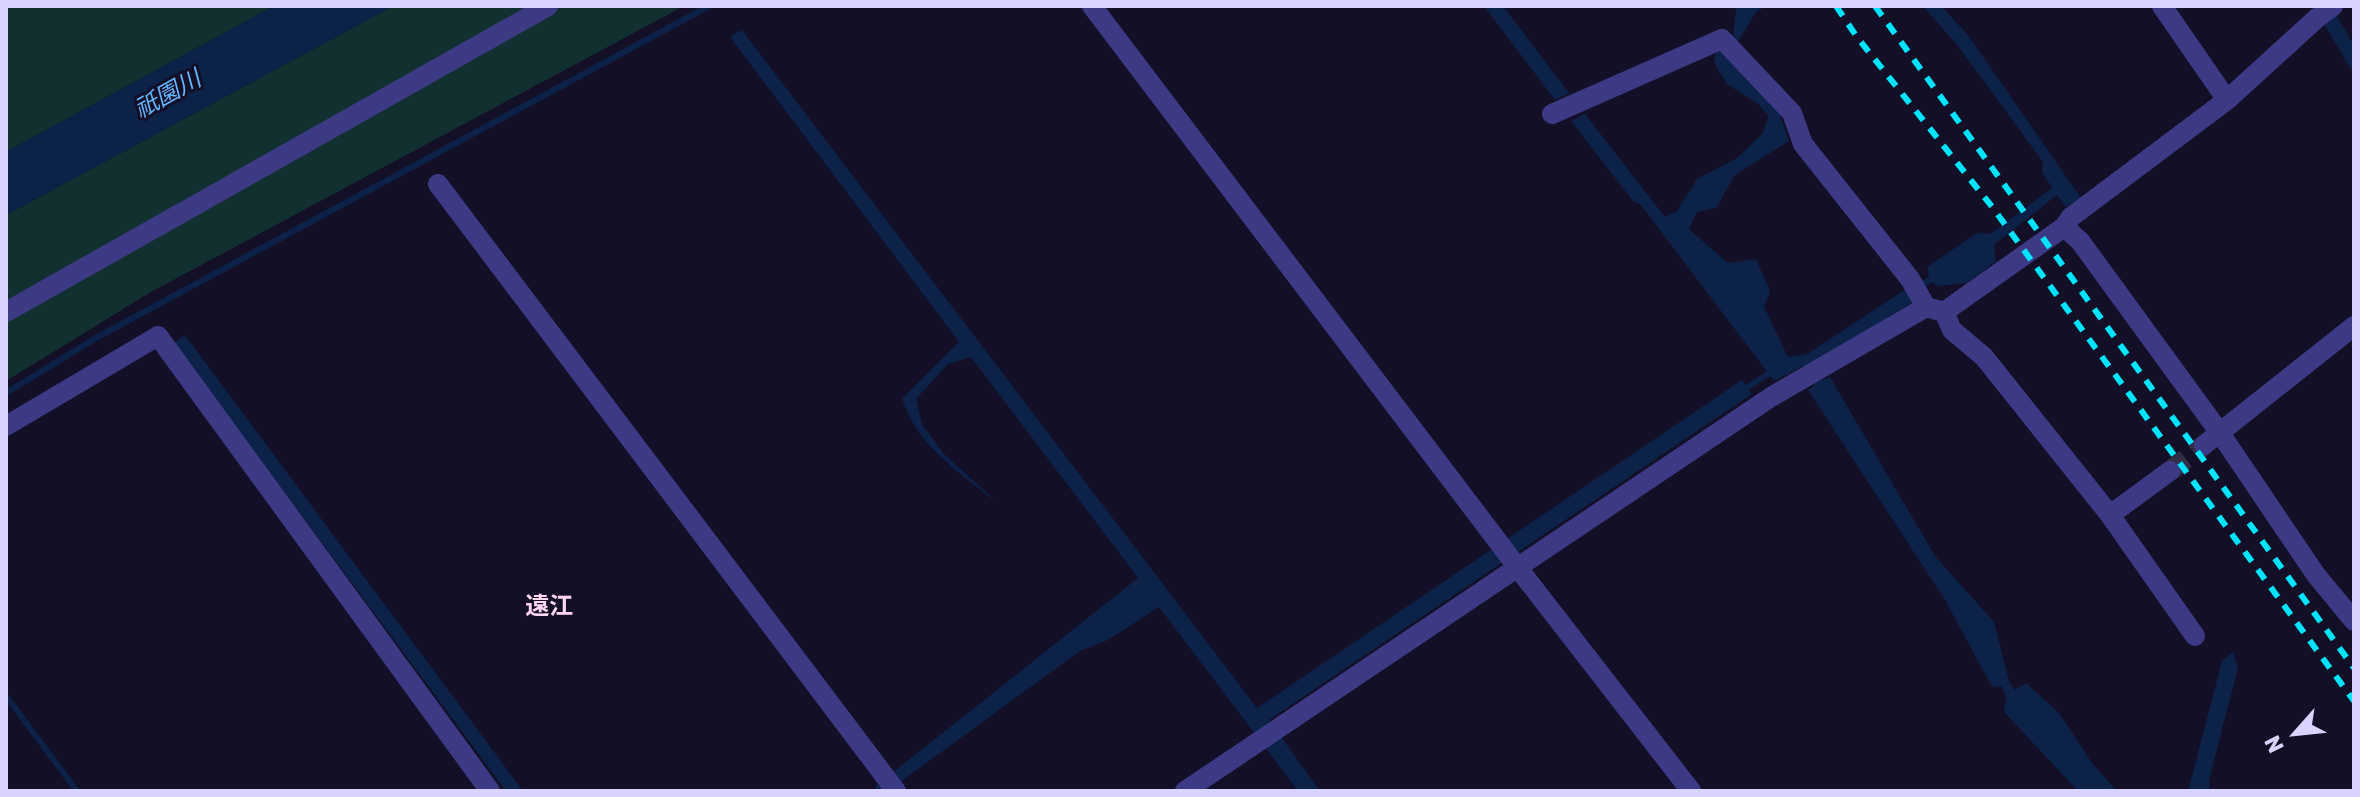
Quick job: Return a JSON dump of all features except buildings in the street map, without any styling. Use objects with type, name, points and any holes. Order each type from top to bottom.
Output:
[{"type":"street","points":[[6,312],[548,6]]},
{"type":"street","points":[[1092,6],[1691,791]]},
{"type":"street","points":[[2162,6],[2227,100]]},
{"type":"street","points":[[1185,791],[1516,564],[1771,397],[1823,367],[1925,299],[2064,227],[2071,217],[2227,100],[2325,12]]},
{"type":"street","points":[[1563,109],[1722,39],[1792,113],[1803,144],[1925,299],[1952,330],[1984,357],[2110,515],[2195,636]]},
{"type":"street","points":[[438,184],[896,791]]},
{"type":"street","points":[[2064,227],[2080,241],[2212,439],[2354,621]]},
{"type":"street","points":[[2212,439],[2354,326]]},
{"type":"street","points":[[6,426],[158,336],[490,791]]},
{"type":"street","points":[[2110,515],[2170,471]]},
{"type":"green space","points":[[6,6],[274,6],[6,152]]},
{"type":"green space","points":[[393,6],[684,6],[151,292],[6,381],[6,215]]},
{"type":"water","name":"祇園川","points":[[274,6],[393,6],[6,215],[6,152]]},
{"type":"water","points":[[1484,6],[1503,6],[1569,93],[1555,100]]},
{"type":"water","points":[[1740,6],[1767,6],[1756,12],[1738,41],[1733,37],[1736,9]]},
{"type":"water","points":[[1923,6],[1941,6],[1968,35],[2081,198],[2066,207],[2057,195],[1994,245],[1996,261],[1967,283],[1937,286],[1932,282],[1912,296],[1915,301],[1814,363],[1823,380],[1830,377],[1935,556],[1994,622],[2009,681],[2015,690],[2026,683],[2059,713],[2092,763],[2117,791],[2078,791],[2004,712],[2006,696],[2001,686],[1992,687],[1945,600],[1808,390],[1815,385],[1803,366],[1774,381],[1641,205],[1633,201],[1571,121],[1585,114],[1665,217],[1676,212],[1697,179],[1737,158],[1763,133],[1769,116],[1758,104],[1727,84],[1714,63],[1716,51],[1728,51],[1777,106],[1789,141],[1735,175],[1716,208],[1697,212],[1689,229],[1728,263],[1756,259],[1770,291],[1764,307],[1788,357],[1807,354],[1906,289],[1910,292],[1929,276],[1927,267],[1977,233],[1990,234],[2052,188],[2042,172],[2043,162],[1958,46]]},
{"type":"water","points":[[2331,6],[2354,45],[2354,74],[2324,24]]},
{"type":"water","points":[[742,30],[1257,708],[1742,380],[1752,394],[1269,720],[1320,791],[1298,791],[1159,607],[1108,640],[1080,651],[888,791],[874,791],[877,785],[1138,578],[971,357],[948,364],[916,399],[922,424],[943,453],[999,504],[942,458],[919,431],[902,399],[959,342],[730,37]]},
{"type":"water","points":[[185,335],[523,791],[506,791],[174,343]]},
{"type":"water","points":[[2233,652],[2238,668],[2209,780],[2210,791],[2188,791],[2222,661]]},
{"type":"waterway","points":[[6,393],[96,338],[709,6]]},
{"type":"waterway","points":[[1748,387],[1768,374]]},
{"type":"waterway","points":[[6,696],[77,791]]},
{"type":"tunnel","points":[[2170,471],[2204,445]]},
{"type":"railway","points":[[1836,6],[1857,37],[1993,208],[2354,701]]},
{"type":"railway","points":[[1875,6],[2354,668]]},
{"type":"district","name":"遠江","points":[[549,607]]}]
